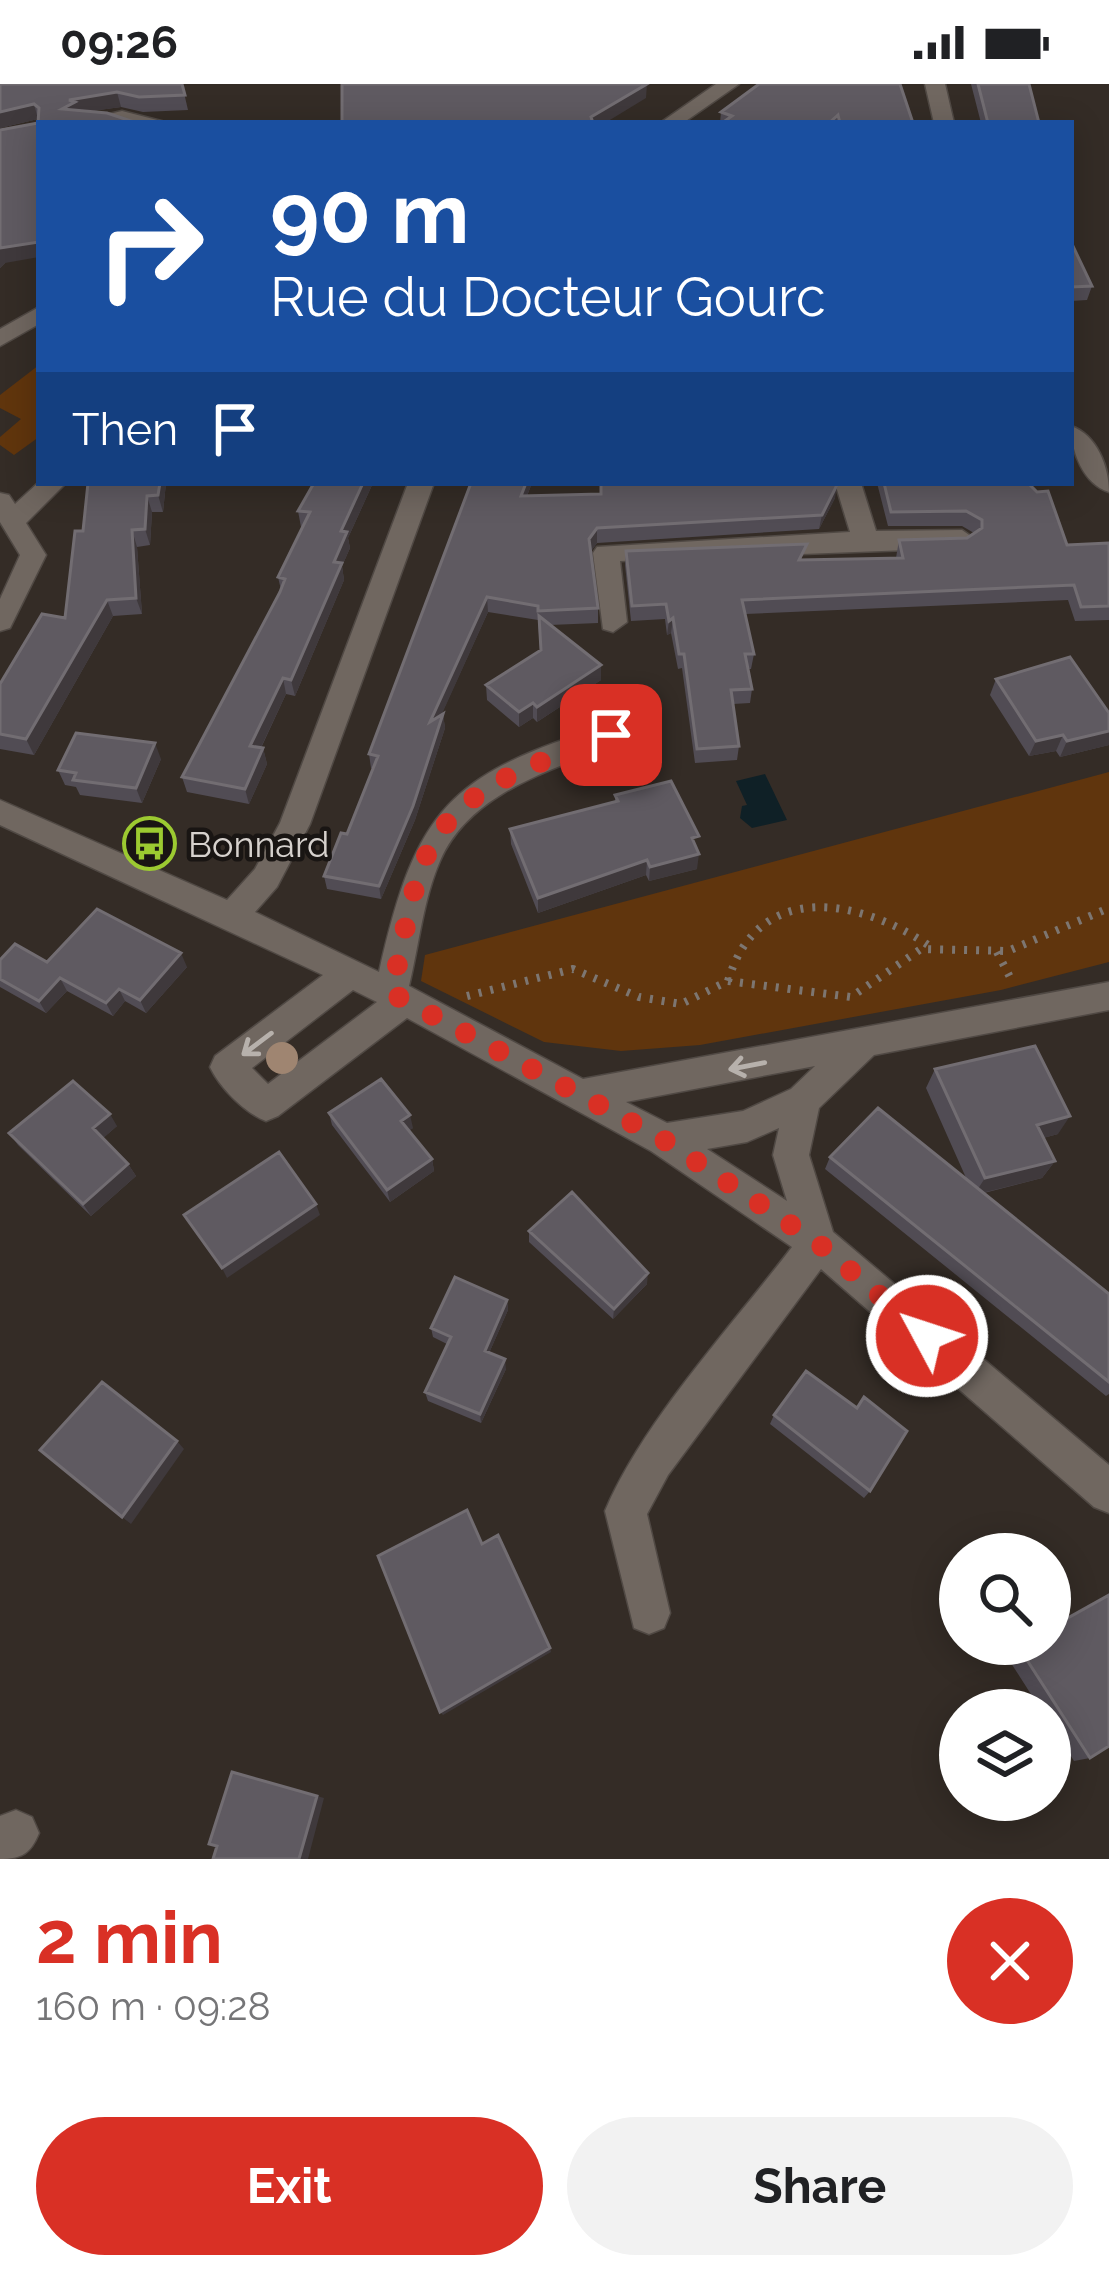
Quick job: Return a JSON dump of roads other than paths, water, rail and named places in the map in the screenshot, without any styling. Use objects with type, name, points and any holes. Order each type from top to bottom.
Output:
[{"type":"street","points":[[685,84],[720,90]]},
{"type":"street","points":[[935,84],[943,120]]},
{"type":"street","points":[[675,120],[720,90]]},
{"type":"street","points":[[102,120],[140,120]]},
{"type":"street","points":[[0,340],[36,316]]},
{"type":"street","points":[[1080,458],[1109,484]]},
{"type":"street","points":[[0,621],[33,554],[7,511],[47,486]]},
{"type":"street","points":[[232,916],[266,878],[295,824],[420,486]]},
{"type":"street","points":[[849,486],[866,541]]},
{"type":"street","points":[[613,622],[606,553],[962,539]]},
{"type":"street","points":[[351,973],[226,1067],[266,1106],[410,1003],[428,852],[457,808],[504,778],[611,735]]},
{"type":"street","points":[[0,812],[351,973],[664,1140],[818,1243],[1109,1492]]},
{"type":"street","points":[[580,1095],[1109,996]]},
{"type":"street","points":[[664,1140],[747,1126],[803,1100],[862,1044]]},
{"type":"street","points":[[803,1100],[791,1155],[818,1243]]},
{"type":"street","points":[[649,1613],[626,1511],[654,1461],[818,1243]]},
{"type":"place","name":"Bonnard","points":[[149,844]]}]
